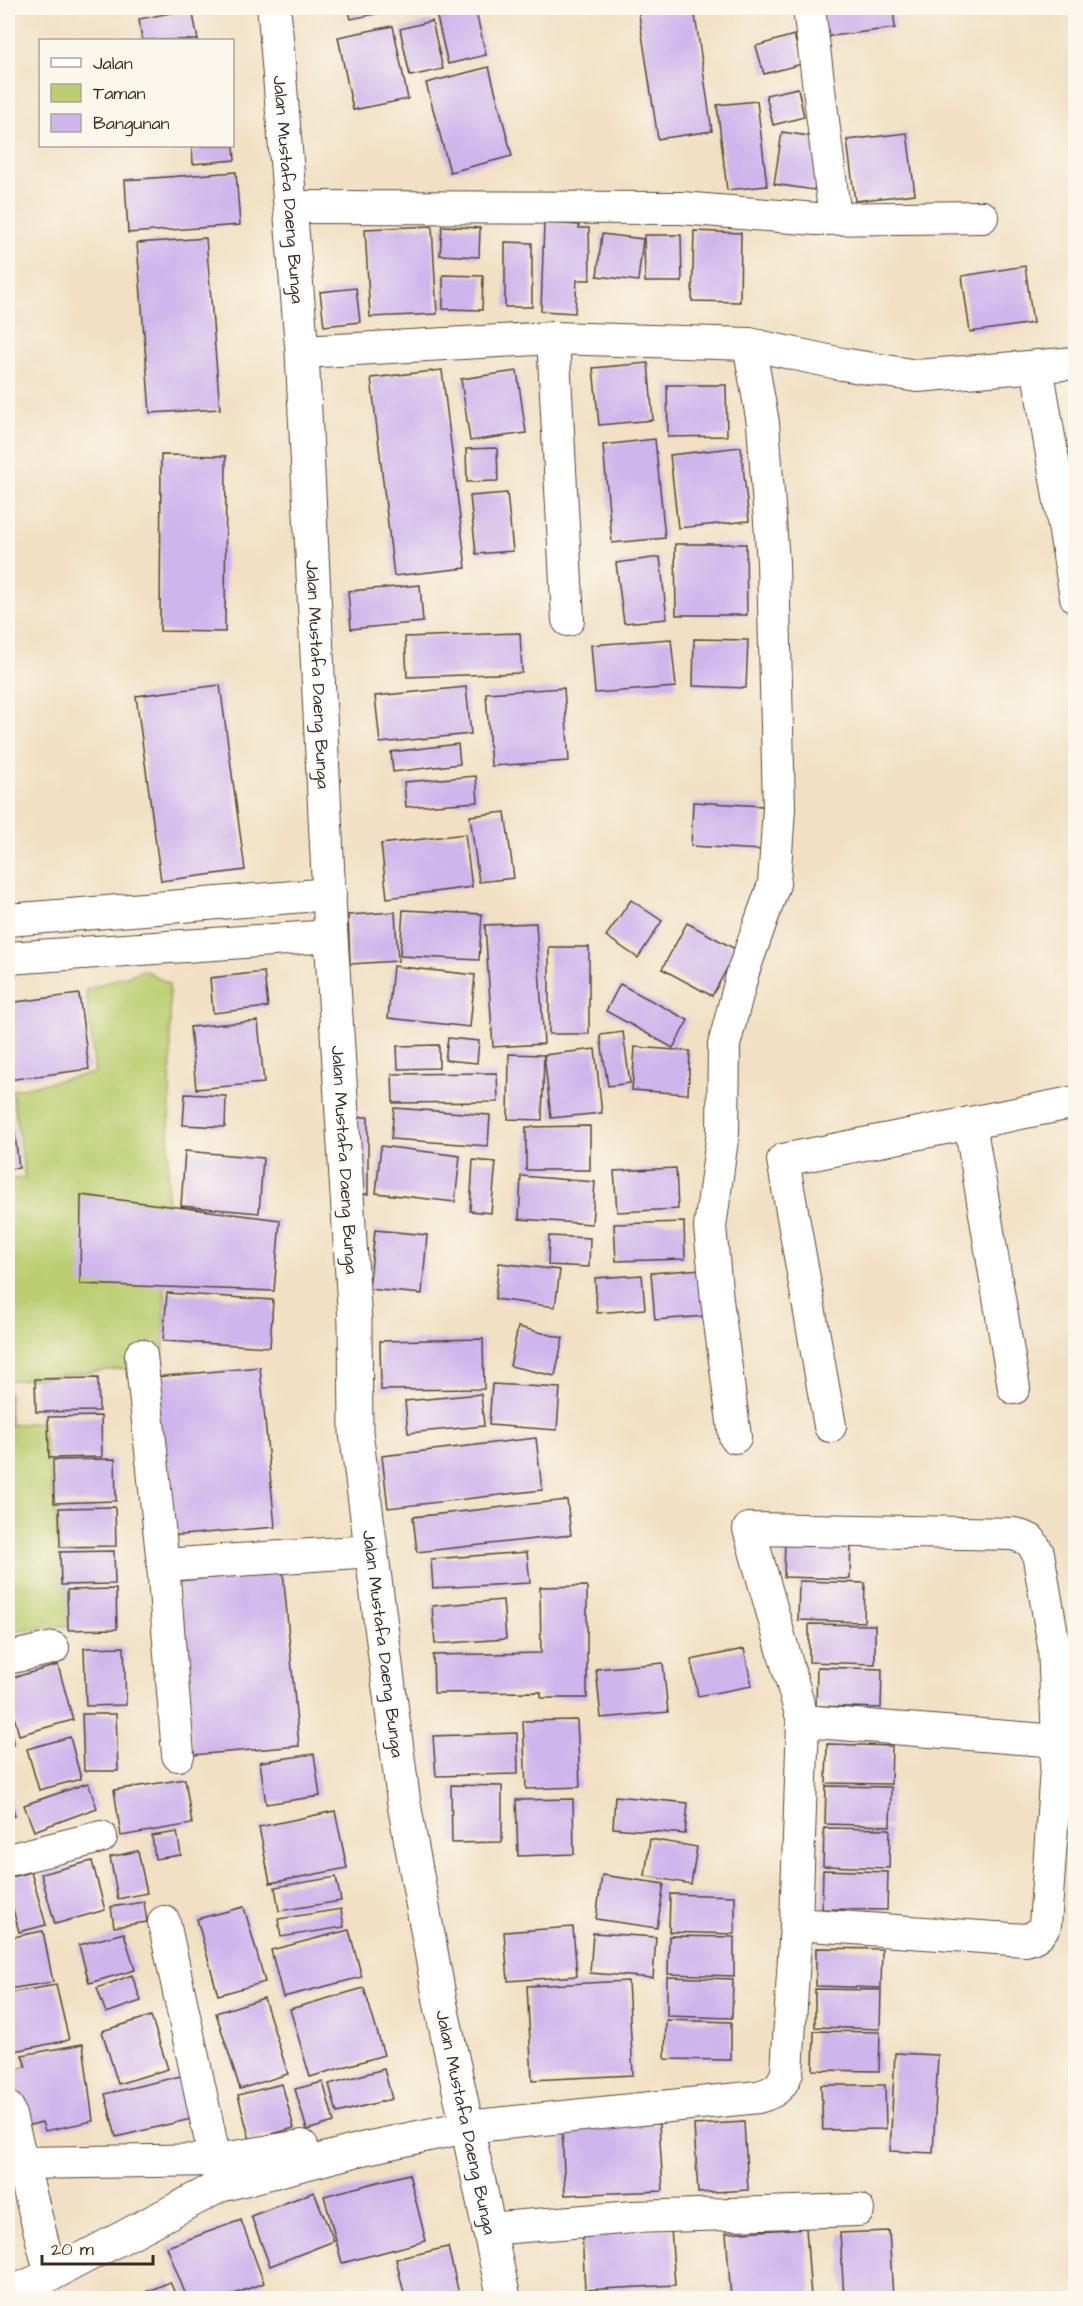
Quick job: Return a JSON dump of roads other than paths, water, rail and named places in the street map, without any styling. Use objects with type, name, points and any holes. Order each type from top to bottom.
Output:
[{"type":"main road","name":"Jalan Mustafa Daeng Bunga","points":[[274,8],[302,352],[331,936],[355,1323],[356,1432],[404,1804],[441,2006],[504,2298]]},
{"type":"street","points":[[809,8],[835,218]]},
{"type":"street","points":[[290,207],[681,208],[835,218],[981,217]]},
{"type":"street","points":[[302,352],[553,338],[749,344],[842,364],[917,376],[1076,363]]},
{"type":"street","points":[[553,338],[568,620]]},
{"type":"street","points":[[735,1437],[710,1227],[723,1132],[724,1045],[743,972],[774,884],[779,808],[774,563],[763,423],[749,344]]},
{"type":"street","points":[[1037,366],[1068,503],[1076,597]]},
{"type":"street","points":[[8,920],[330,894]]},
{"type":"street","points":[[229,901],[231,942]]},
{"type":"street","points":[[8,958],[331,936]]},
{"type":"street","points":[[830,1426],[783,1160],[1076,1102]]},
{"type":"street","points":[[970,1123],[1014,1388]]},
{"type":"street","points":[[141,1355],[163,1565],[178,1755]]},
{"type":"street","points":[[22,2163],[218,2173],[384,2145],[466,2127],[758,2097],[771,2093],[784,2082],[787,2072],[796,1924],[803,1721],[749,1529],[1014,1534],[1030,1540],[1038,1554],[1054,1646],[1058,1741],[1045,1925],[1038,1935],[1025,1940],[796,1924]]},
{"type":"street","points":[[163,1565],[372,1551]]},
{"type":"street","points":[[8,1658],[53,1648]]},
{"type":"street","points":[[803,1721],[1058,1741]]},
{"type":"street","points":[[8,1860],[100,1837]]},
{"type":"street","points":[[164,1922],[218,2173]]},
{"type":"street","points":[[8,2108],[51,2275]]},
{"type":"street","points":[[8,2294],[51,2275],[218,2173]]},
{"type":"street","points":[[488,2229],[633,2217],[858,2210]]}]
